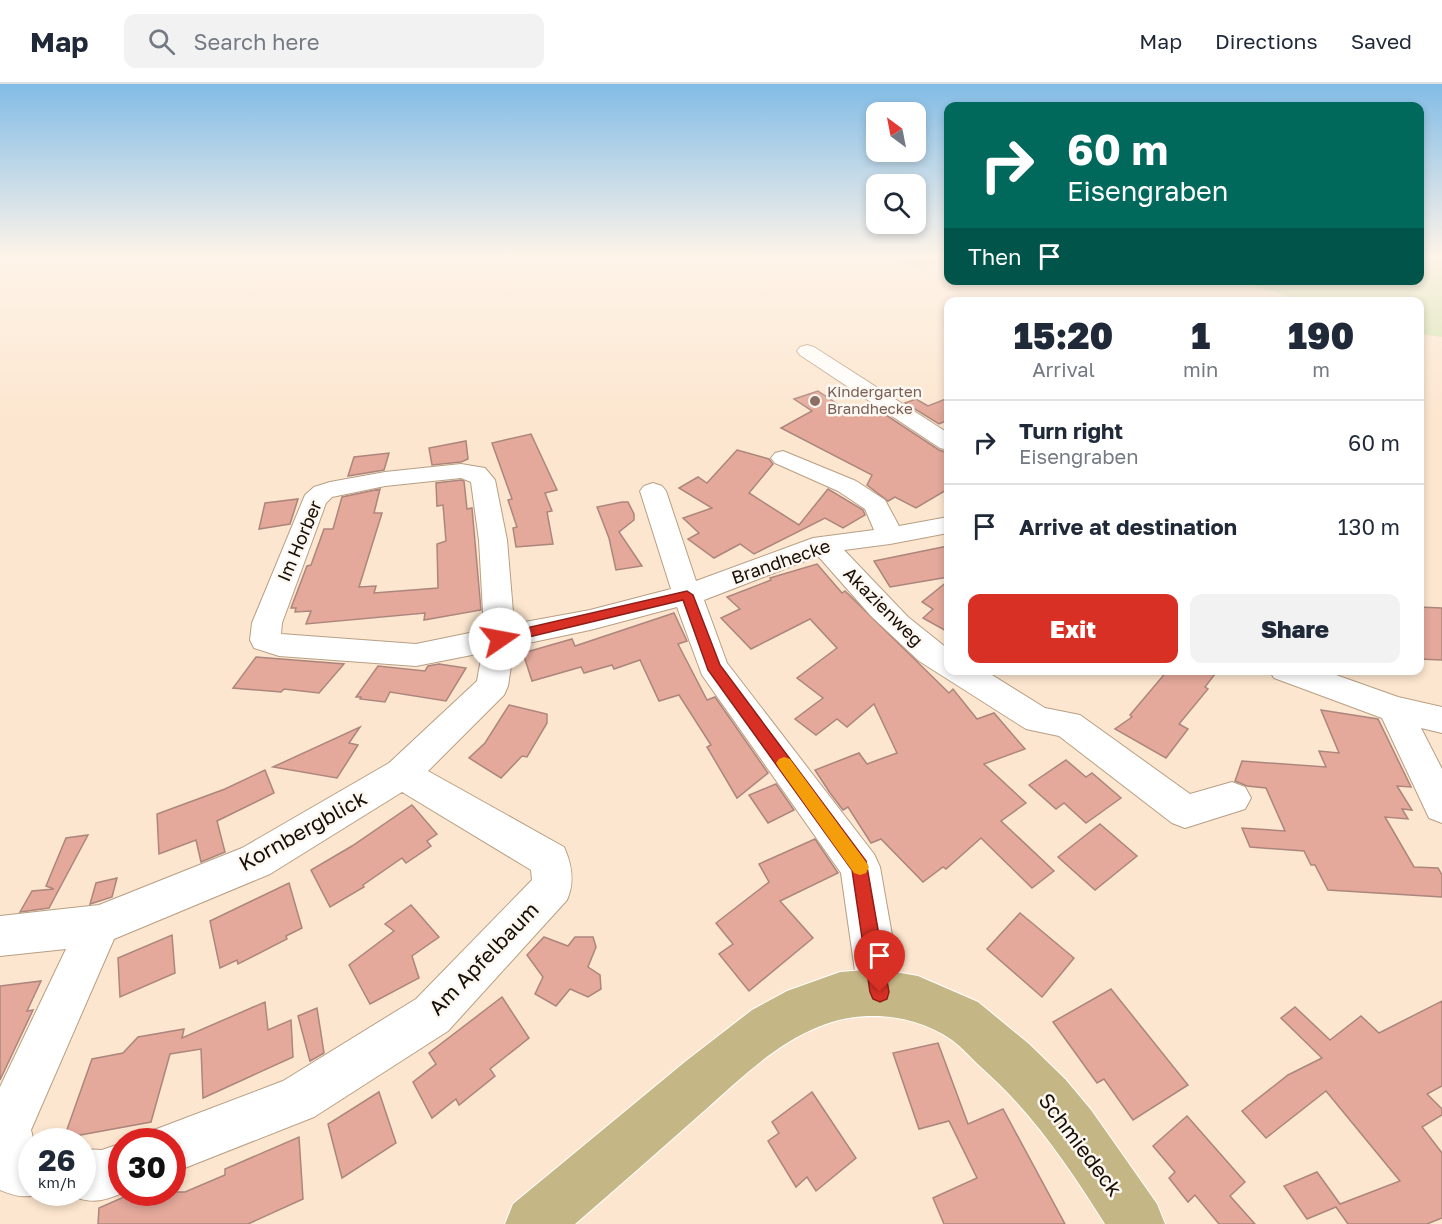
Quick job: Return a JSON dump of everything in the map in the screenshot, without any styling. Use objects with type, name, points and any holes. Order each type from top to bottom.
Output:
[{"type":"main road","name":"Schmiedeck","points":[[533,1224],[727,1057],[764,1029],[808,1004],[847,994],[880,992],[920,999],[962,1019],[1013,1062],[1062,1115],[1137,1224]]},
{"type":"street","points":[[807,351],[944,440]]},
{"type":"street","points":[[783,458],[847,486],[876,505],[890,536]]},
{"type":"street","name":"Im Horber","points":[[500,639],[493,540],[483,480],[476,473],[461,471],[385,479],[323,492],[314,500],[267,622],[265,640],[279,645],[416,655],[500,639],[687,595]]},
{"type":"street","points":[[653,491],[713,667],[860,867],[880,992]]},
{"type":"street","name":"Brandhecke","points":[[687,595],[823,544],[890,536],[944,526]]},
{"type":"street","name":"Akazienweg","points":[[823,544],[865,590],[920,644],[944,661]]},
{"type":"street","name":"Kornbergblick","points":[[0,936],[99,925],[256,861],[402,774],[492,686],[500,639]]},
{"type":"street","points":[[966,675],[1038,720],[1068,724],[1185,812],[1232,798]]},
{"type":"street","points":[[1299,675],[1395,709],[1442,720]]},
{"type":"street","points":[[1395,709],[1442,807]]},
{"type":"street","name":"Am Apfelbaum","points":[[186,1143],[297,1100],[432,1015],[553,887],[550,860],[402,774]]},
{"type":"street","points":[[18,1171],[16,1171],[6,1129],[99,925]]},
{"type":"green space","points":[[1424,309],[1442,309],[1442,337],[1424,335]]},
{"type":"building","points":[[818,391],[845,409],[851,407],[857,412],[877,409],[944,452],[944,491],[916,508],[895,497],[888,501],[867,485],[872,475],[781,428],[812,411],[794,399]]},
{"type":"building","points":[[916,399],[928,406],[944,400],[944,422],[939,424],[905,403]]},
{"type":"building","points":[[531,434],[557,490],[545,493],[552,511],[547,512],[553,544],[516,547],[513,528],[517,527],[508,500],[512,499],[492,443]]},
{"type":"building","points":[[466,441],[468,459],[461,462],[432,465],[429,448]]},
{"type":"building","points":[[737,450],[769,459],[773,464],[749,493],[799,525],[828,489],[863,510],[865,515],[843,528],[825,518],[754,554],[740,544],[714,558],[688,539],[699,533],[683,518],[712,508],[679,488],[698,477],[707,483]]},
{"type":"building","points":[[389,453],[384,470],[348,476],[354,457]]},
{"type":"building","points":[[464,481],[467,509],[472,508],[481,610],[424,620],[425,613],[306,624],[311,611],[295,612],[296,608],[291,608],[307,566],[311,565],[324,529],[333,529],[342,497],[380,489],[374,513],[382,513],[359,587],[376,586],[374,593],[438,588],[437,544],[446,541],[443,505],[437,506],[436,483]]},
{"type":"building","points":[[298,499],[290,524],[259,529],[265,503]]},
{"type":"building","points":[[628,502],[634,514],[634,520],[619,532],[642,566],[616,570],[609,538],[597,507]]},
{"type":"building","points":[[944,547],[944,578],[890,587],[874,561]]},
{"type":"building","points":[[817,564],[842,593],[845,591],[949,693],[953,689],[977,719],[994,713],[1025,749],[984,764],[1026,803],[1001,821],[1054,871],[1032,888],[981,838],[946,869],[943,867],[923,882],[881,839],[871,843],[848,807],[843,810],[830,793],[815,770],[859,753],[867,764],[897,753],[874,704],[847,727],[837,719],[816,735],[795,719],[823,698],[797,678],[837,648],[810,619],[751,649],[721,618],[740,609],[727,597],[771,580],[770,578]]},
{"type":"building","points":[[944,584],[944,630],[923,618],[933,609],[922,602]]},
{"type":"building","points":[[1424,607],[1442,608],[1442,660],[1424,659]]},
{"type":"building","points":[[674,613],[687,641],[678,644],[707,700],[715,697],[768,773],[737,798],[707,747],[711,745],[679,695],[659,701],[640,660],[614,669],[612,665],[584,673],[581,667],[532,681],[523,653],[572,639],[575,646]]},
{"type":"building","points":[[256,657],[344,664],[319,693],[284,689],[281,692],[233,688]]},
{"type":"building","points":[[439,664],[466,668],[446,701],[390,692],[385,702],[356,697],[378,666],[425,671],[428,666]]},
{"type":"building","points":[[1164,675],[1214,675],[1205,687],[1208,689],[1179,724],[1188,729],[1166,758],[1115,729],[1132,717],[1130,715]]},
{"type":"building","points":[[509,705],[547,714],[547,723],[527,757],[522,756],[501,778],[469,758],[485,743]]},
{"type":"building","points":[[1321,710],[1378,719],[1411,787],[1397,786],[1412,810],[1402,809],[1408,819],[1385,817],[1414,867],[1438,868],[1442,875],[1442,897],[1328,890],[1315,865],[1311,865],[1304,851],[1250,847],[1242,828],[1285,831],[1266,788],[1247,786],[1235,781],[1242,761],[1326,767],[1319,751],[1339,753]]},
{"type":"building","points":[[360,727],[349,743],[358,745],[337,778],[273,767]]},
{"type":"building","points":[[1066,760],[1086,777],[1092,773],[1121,798],[1086,823],[1064,803],[1056,809],[1029,785]]},
{"type":"building","points":[[265,770],[274,793],[217,821],[225,852],[201,862],[196,840],[159,854],[157,814],[225,789]]},
{"type":"building","points":[[776,784],[794,810],[768,823],[749,795]]},
{"type":"building","points":[[412,805],[437,834],[427,841],[431,846],[406,863],[402,858],[363,885],[364,887],[330,907],[311,870],[352,846]]},
{"type":"building","points":[[1100,824],[1137,856],[1095,890],[1058,857]]},
{"type":"building","points":[[88,835],[49,908],[20,912],[32,891],[54,889],[46,886],[66,838]]},
{"type":"building","points":[[815,839],[838,873],[780,901],[813,938],[749,991],[719,954],[733,944],[716,923],[769,882],[759,864]]},
{"type":"building","points":[[117,878],[112,897],[90,904],[96,883]]},
{"type":"building","points":[[289,883],[302,928],[286,936],[287,939],[238,964],[237,960],[220,968],[210,921]]},
{"type":"building","points":[[411,905],[439,937],[412,956],[419,978],[370,1004],[349,965],[394,931],[385,924]]},
{"type":"building","points":[[1020,913],[1074,958],[1042,997],[987,949]]},
{"type":"building","points":[[172,935],[175,973],[120,997],[118,958]]},
{"type":"building","points":[[544,937],[568,946],[575,937],[593,937],[596,947],[588,967],[600,975],[601,989],[588,997],[570,989],[556,1006],[535,994],[543,977],[527,955]]},
{"type":"building","points":[[41,981],[27,1011],[33,1010],[0,1080],[0,986]]},
{"type":"building","points":[[1111,989],[1188,1085],[1133,1120],[1104,1079],[1097,1083],[1053,1022]]},
{"type":"building","points":[[502,997],[529,1038],[490,1069],[495,1076],[459,1105],[456,1099],[432,1118],[413,1082],[436,1064],[429,1053]]},
{"type":"building","points":[[1442,1001],[1442,1086],[1427,1094],[1442,1109],[1442,1115],[1422,1127],[1442,1153],[1442,1218],[1427,1224],[1348,1224],[1336,1207],[1307,1219],[1284,1186],[1317,1172],[1340,1204],[1400,1181],[1326,1091],[1266,1138],[1242,1111],[1288,1075],[1322,1058],[1281,1018],[1295,1007],[1330,1040],[1361,1016],[1379,1033]]},
{"type":"building","points":[[265,1002],[268,1030],[291,1020],[293,1057],[203,1098],[201,1049],[170,1054],[151,1122],[108,1128],[108,1130],[96,1132],[96,1128],[68,1128],[92,1059],[123,1053],[138,1037],[184,1029],[182,1038]]},
{"type":"building","points":[[317,1008],[324,1053],[310,1061],[298,1016]]},
{"type":"building","points":[[938,1043],[968,1124],[1003,1109],[1065,1224],[944,1224],[933,1198],[977,1178],[949,1121],[919,1129],[893,1053]]},
{"type":"building","points":[[379,1092],[396,1143],[342,1178],[328,1124]]},
{"type":"building","points":[[812,1092],[856,1158],[816,1191],[807,1177],[796,1187],[768,1141],[779,1133],[772,1122]]},
{"type":"building","points":[[1187,1116],[1245,1182],[1230,1196],[1255,1224],[1219,1224],[1195,1195],[1188,1202],[1169,1178],[1175,1172],[1153,1146]]},
{"type":"building","points":[[299,1137],[303,1199],[248,1224],[98,1224],[99,1208],[108,1204],[108,1206],[186,1206],[186,1192],[225,1175],[225,1169]]},
{"type":"slow traffic","points":[[784,763],[860,867]]},
{"type":"place","name":"Kindergarten Brandhecke","points":[[815,401]]},
{"type":"route","points":[[500,639],[590,620],[687,595],[713,667],[860,867],[880,992]]}]
